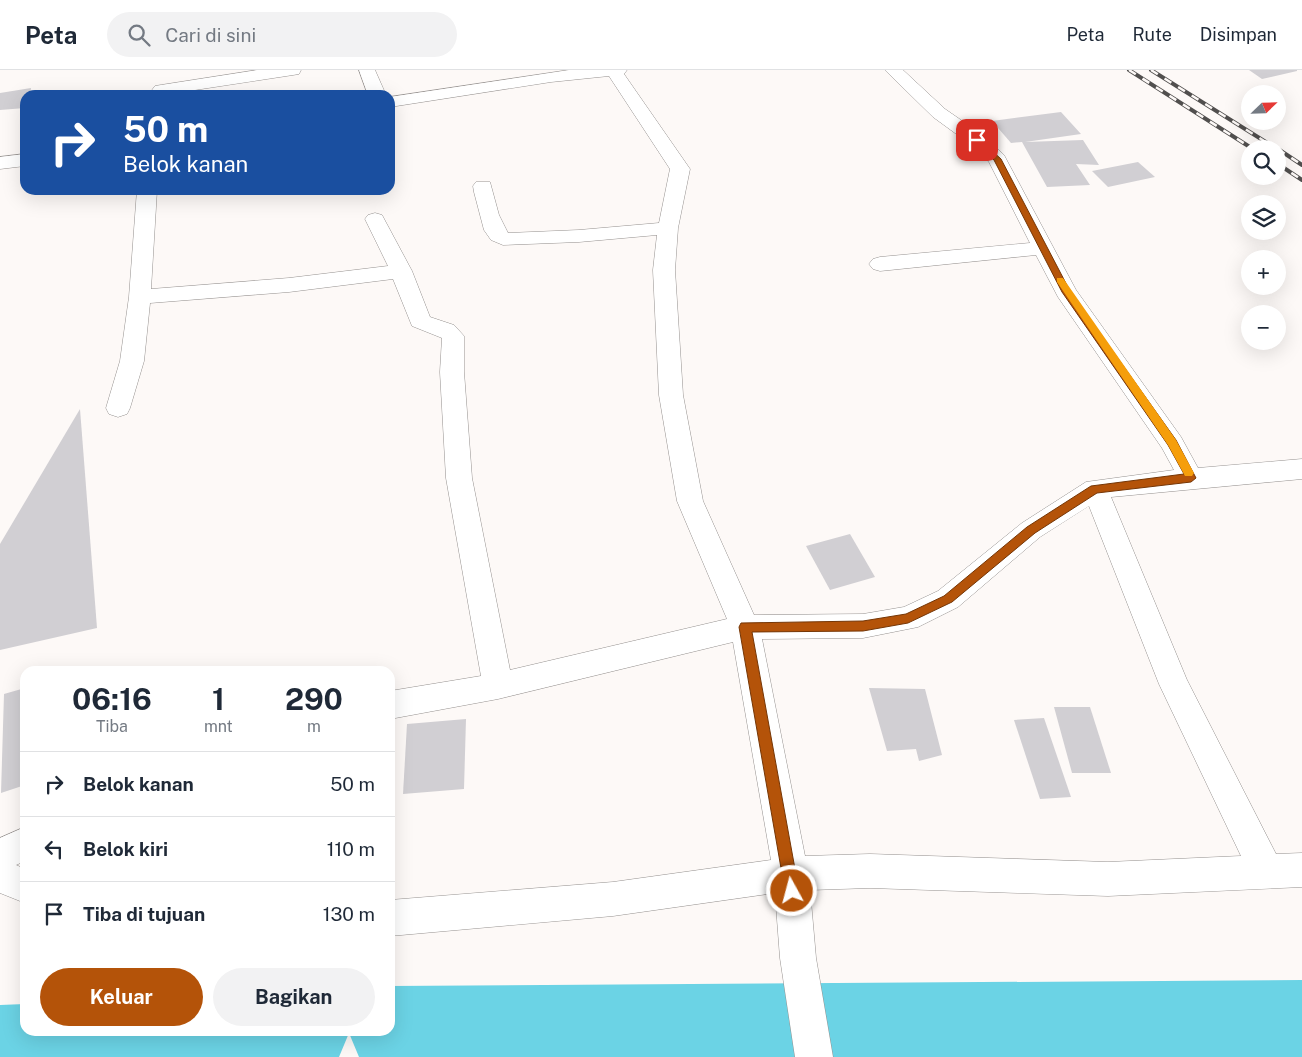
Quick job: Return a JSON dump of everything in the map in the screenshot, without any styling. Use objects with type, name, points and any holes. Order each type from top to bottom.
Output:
[{"type":"street","points":[[160,70],[160,90]]},
{"type":"street","points":[[175,90],[265,72],[293,70]]},
{"type":"street","points":[[367,70],[375,90]]},
{"type":"street","points":[[613,70],[679,165],[680,174],[668,228],[664,270],[670,395],[690,501],[745,627],[790,874],[798,958],[814,1057]]},
{"type":"street","points":[[395,101],[551,77],[619,70]]},
{"type":"street","points":[[892,70],[939,113],[977,140],[997,159],[1066,292],[1172,443],[1191,478]]},
{"type":"street","points":[[0,163],[20,161]]},
{"type":"street","points":[[483,186],[484,198],[496,234],[503,239],[579,236],[668,228]]},
{"type":"street","points":[[118,408],[132,361],[140,297],[148,195]]},
{"type":"street","points":[[374,218],[401,271],[420,321],[427,326],[449,332],[453,336],[452,372],[459,478],[498,686]]},
{"type":"street","points":[[880,264],[1044,248]]},
{"type":"street","points":[[140,297],[289,285],[401,271]]},
{"type":"street","points":[[395,704],[498,686],[745,627],[863,626],[908,618],[948,599],[1031,530],[1095,489],[1191,478],[1302,469]]},
{"type":"street","points":[[1095,489],[1174,684],[1266,871]]},
{"type":"street","points":[[0,856],[20,846]]},
{"type":"street","points":[[395,918],[613,898],[790,874],[870,870],[1108,879],[1302,870]]},
{"type":"street","points":[[0,876],[20,884]]},
{"type":"building","points":[[1249,70],[1297,70],[1297,71],[1262,79]]},
{"type":"building","points":[[31,88],[31,90],[20,90],[20,108],[0,110],[0,93]]},
{"type":"building","points":[[1061,112],[1081,134],[1025,142],[1083,140],[1099,165],[1076,164],[1090,185],[1047,187],[1022,142],[1011,143],[992,121]]},
{"type":"building","points":[[1138,162],[1155,177],[1108,187],[1092,171]]},
{"type":"building","points":[[80,409],[97,628],[0,650],[0,544]]},
{"type":"building","points":[[850,534],[875,577],[830,590],[806,546]]},
{"type":"building","points":[[869,688],[925,689],[942,755],[919,761],[916,749],[887,751]]},
{"type":"building","points":[[20,689],[20,787],[1,793],[4,694]]},
{"type":"building","points":[[1054,707],[1090,707],[1111,773],[1072,773]]},
{"type":"building","points":[[1044,718],[1071,797],[1040,799],[1014,720]]},
{"type":"building","points":[[466,719],[464,789],[403,794],[407,724]]},
{"type":"waterway","points":[[395,1029],[1302,1022]]},
{"type":"waterway","points":[[0,1048],[217,1036]]},
{"type":"railway","points":[[1129,70],[1241,141]]},
{"type":"railway","points":[[1151,70],[1263,140]]},
{"type":"railway","points":[[1286,154],[1302,165]]},
{"type":"railway","points":[[1286,169],[1302,180]]},
{"type":"slow traffic","points":[[1060,280],[1066,292],[1172,443],[1188,473]]},
{"type":"route","points":[[792,891],[745,627],[863,626],[908,618],[948,599],[1031,530],[1095,489],[1191,478],[1172,443],[1066,292],[997,159],[977,140]]}]
